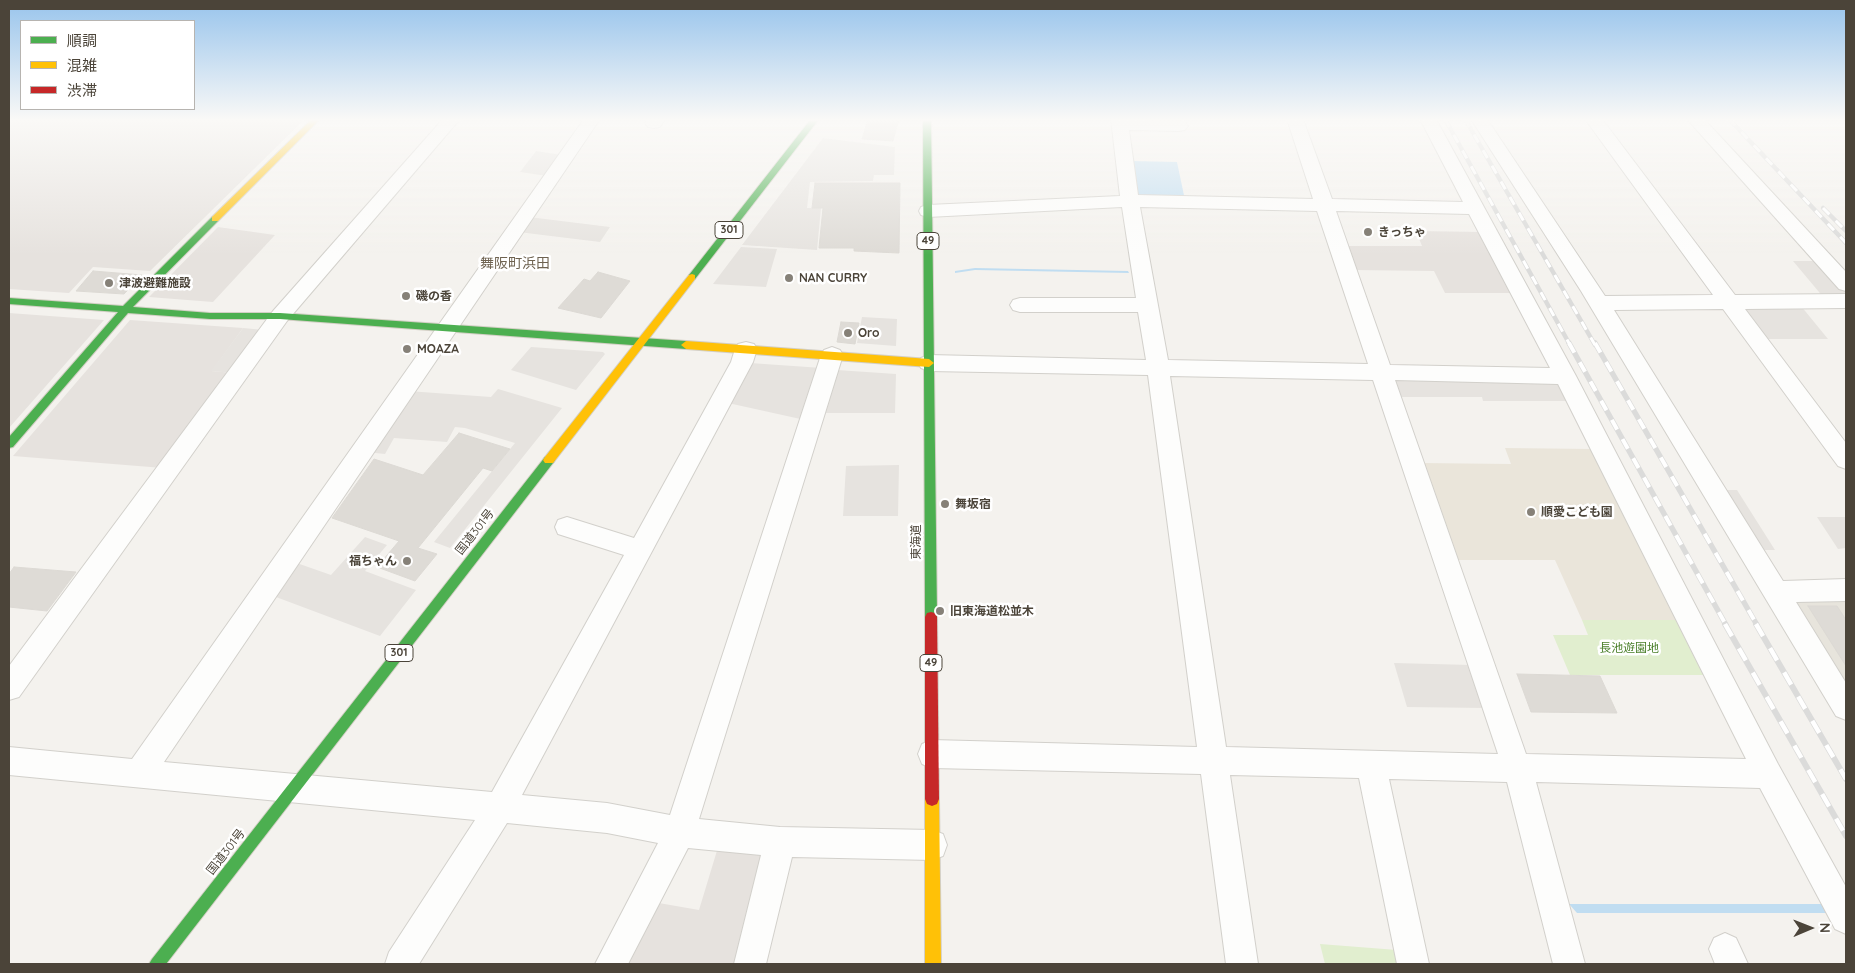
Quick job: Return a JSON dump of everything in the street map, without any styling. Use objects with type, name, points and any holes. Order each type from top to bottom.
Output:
[{"type":"main road","points":[[9,444],[126,310],[271,164]]},
{"type":"main road","name":"国道301号","points":[[157,964],[780,164]]},
{"type":"main road","name":"東海道","points":[[928,164],[933,964]]},
{"type":"main road","points":[[9,301],[210,316],[280,316],[929,362]]},
{"type":"street","points":[[9,688],[280,316],[412,164]]},
{"type":"street","points":[[139,772],[560,164]]},
{"type":"street","points":[[1125,164],[1158,367],[1215,760],[1242,964]]},
{"type":"street","points":[[1310,164],[1517,768],[1569,964]]},
{"type":"street","points":[[1452,164],[1565,376],[1768,774],[1846,918]]},
{"type":"street","points":[[1509,164],[1599,303],[1846,708]]},
{"type":"street","points":[[1627,164],[1846,460]]},
{"type":"street","points":[[1736,164],[1846,284]]},
{"type":"street","points":[[928,211],[1130,201],[1476,208]]},
{"type":"street","points":[[1599,303],[1846,302]]},
{"type":"street","points":[[1020,304],[1148,305]]},
{"type":"street","points":[[401,964],[500,807],[742,362],[746,349]]},
{"type":"street","points":[[611,964],[680,832],[832,355]]},
{"type":"street","points":[[929,362],[1565,376]]},
{"type":"street","points":[[567,527],[640,550]]},
{"type":"street","points":[[1775,592],[1846,590]]},
{"type":"street","points":[[932,754],[1768,774]]},
{"type":"street","points":[[9,761],[607,818],[680,832],[780,842],[932,845]]},
{"type":"street","points":[[1371,764],[1413,964]]},
{"type":"street","points":[[750,964],[780,842]]},
{"type":"shaded area","points":[[9,164],[259,164],[150,271],[93,267],[69,293],[9,289]]},
{"type":"shaded area","points":[[526,164],[555,164],[547,176],[520,172]]},
{"type":"shaded area","points":[[803,164],[894,164],[894,175],[874,175],[873,181],[810,182],[807,208],[821,208],[817,250],[742,245]]},
{"type":"shaded area","points":[[529,217],[610,227],[600,242],[518,232]]},
{"type":"shaded area","points":[[218,227],[275,235],[213,302],[149,297]]},
{"type":"shaded area","points":[[1416,231],[1482,232],[1515,293],[1445,293],[1434,271],[1354,270],[1346,246],[1422,246]]},
{"type":"shaded area","points":[[741,247],[777,249],[766,287],[713,284]]},
{"type":"shaded area","points":[[1793,261],[1818,261],[1846,291],[1846,298],[1824,298]]},
{"type":"shaded area","points":[[1801,306],[1828,339],[1764,339],[1741,309]]},
{"type":"shaded area","points":[[9,313],[104,320],[9,428]]},
{"type":"shaded area","points":[[862,317],[897,319],[896,346],[857,343]]},
{"type":"shaded area","points":[[130,320],[243,328],[212,371],[233,373],[163,468],[13,456]]},
{"type":"shaded area","points":[[243,328],[264,330],[233,373],[211,371]]},
{"type":"shaded area","points":[[531,347],[603,352],[605,354],[576,390],[511,370]]},
{"type":"shaded area","points":[[750,363],[822,368],[805,420],[728,403]]},
{"type":"shaded area","points":[[837,370],[896,374],[895,413],[823,413]]},
{"type":"shaded area","points":[[1396,378],[1554,381],[1560,384],[1569,401],[1483,401],[1482,397],[1398,397],[1392,381]]},
{"type":"shaded area","points":[[498,389],[562,408],[450,548],[434,542],[515,443],[465,428],[455,427],[447,442],[394,438],[385,454],[366,452],[408,391],[491,397]]},
{"type":"shaded area","name":"順愛こども園","points":[[1505,448],[1592,449],[1678,620],[1582,620],[1555,560],[1455,560],[1421,463],[1511,464]]},
{"type":"shaded area","points":[[899,465],[898,516],[843,516],[846,466]]},
{"type":"shaded area","points":[[1719,490],[1737,490],[1775,550],[1757,550]]},
{"type":"shaded area","points":[[1817,517],[1846,517],[1846,548],[1838,549]]},
{"type":"shaded area","points":[[365,537],[387,545],[365,571],[416,590],[380,636],[268,594],[291,561],[331,575]]},
{"type":"shaded area","points":[[1791,597],[1846,597],[1846,695],[1789,602]]},
{"type":"shaded area","points":[[1394,663],[1471,665],[1485,708],[1407,707]]},
{"type":"shaded area","points":[[719,844],[770,849],[740,964],[621,964],[653,902],[699,910]]},
{"type":"green space","name":"長池遊園地","points":[[1582,620],[1678,620],[1706,675],[1570,675],[1553,635],[1588,635]]},
{"type":"green space","points":[[1320,944],[1397,950],[1400,964],[1325,964]]},
{"type":"water","points":[[1132,164],[1178,164],[1185,200],[1137,196]]},
{"type":"water","points":[[975,268],[1128,271],[1129,273],[975,270],[955,273],[955,271]]},
{"type":"water","points":[[1569,904],[1832,904],[1837,913],[1577,913]]},
{"type":"building","points":[[815,183],[900,183],[899,253],[854,251],[854,248],[819,248],[823,208],[812,208]]},
{"type":"building","name":"津波避難施設","points":[[93,271],[142,275],[124,294],[76,291]]},
{"type":"building","points":[[598,272],[630,281],[601,318],[558,308],[584,279],[590,281]]},
{"type":"building","name":"Oro","points":[[841,322],[859,323],[855,344],[837,342]]},
{"type":"building","points":[[459,433],[510,449],[492,471],[483,468],[418,548],[437,554],[415,581],[377,567],[399,541],[332,518],[374,459],[423,475]]},
{"type":"building","points":[[14,567],[76,572],[47,611],[9,607],[9,574]]},
{"type":"building","points":[[1808,606],[1837,606],[1846,620],[1846,666]]},
{"type":"building","points":[[1517,674],[1600,676],[1617,713],[1531,712]]},
{"type":"railway","points":[[1470,164],[1570,345]]},
{"type":"railway","points":[[1491,164],[1595,345]]},
{"type":"railway","points":[[1772,164],[1846,243]]},
{"type":"railway","points":[[1823,208],[1846,231]]},
{"type":"railway","points":[[1569,343],[1726,625]]},
{"type":"railway","points":[[1595,343],[1757,625]]},
{"type":"railway","points":[[1725,624],[1846,836]]},
{"type":"railway","points":[[1756,624],[1846,779]]},
{"type":"traffic: fast","points":[[692,277],[780,164]]},
{"type":"traffic: fast","points":[[927,164],[931,617]]},
{"type":"traffic: fast","points":[[9,444],[140,293],[215,219]]},
{"type":"traffic: fast","points":[[9,301],[210,316],[280,316],[686,345]]},
{"type":"traffic: fast","points":[[157,964],[549,460]]},
{"type":"traffic: slow","points":[[215,219],[270,164]]},
{"type":"traffic: slow","points":[[549,460],[692,277]]},
{"type":"traffic: slow","points":[[686,345],[929,363]]},
{"type":"traffic: slow","points":[[932,799],[933,964]]},
{"type":"traffic: jam","points":[[931,617],[932,799]]},
{"type":"place","name":"きっちゃ","points":[[1368,232]]},
{"type":"place","name":"NAN CURRY","points":[[789,278]]},
{"type":"place","name":"津波避難施設","points":[[109,283]]},
{"type":"place","name":"磯の香","points":[[406,296]]},
{"type":"place","name":"Oro","points":[[848,333]]},
{"type":"place","name":"MOAZA","points":[[407,349]]},
{"type":"place","name":"舞坂宿","points":[[945,504]]},
{"type":"place","name":"順愛こども園","points":[[1531,512]]},
{"type":"place","name":"福ちゃん","points":[[407,561]]},
{"type":"place","name":"旧東海道松並木","points":[[940,611]]},
{"type":"district","name":"舞阪町浜田","points":[[515,264]]}]
